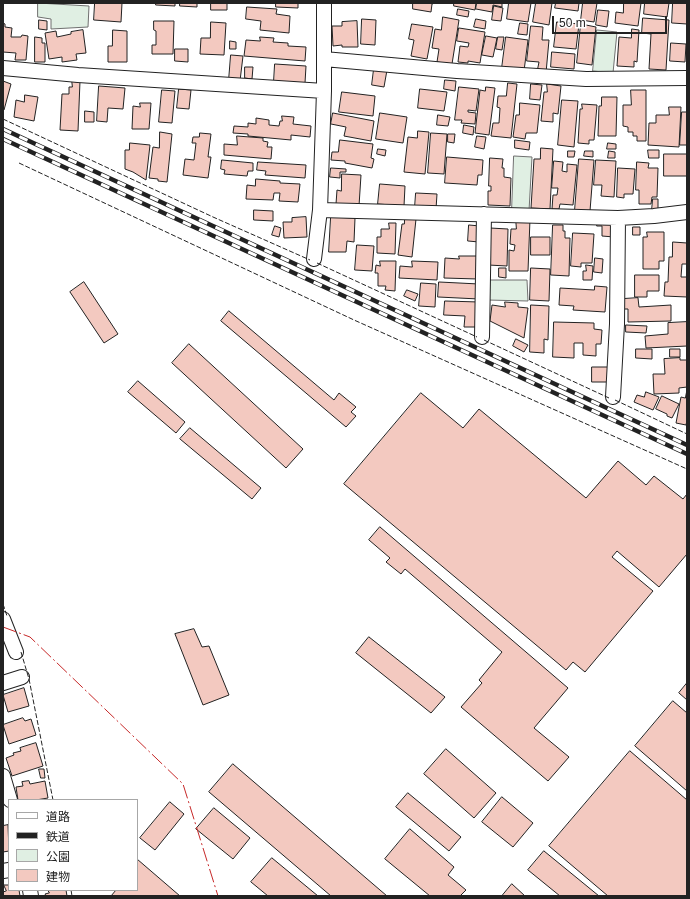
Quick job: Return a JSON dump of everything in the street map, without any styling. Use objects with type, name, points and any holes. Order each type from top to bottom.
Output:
[{"type":"street","points":[[314,259],[320,210],[324,91],[324,3]]},
{"type":"street","points":[[324,58],[457,71],[586,80],[687,78]]},
{"type":"street","points":[[3,68],[78,75],[324,91]]},
{"type":"street","points":[[320,210],[618,218],[687,212]]},
{"type":"street","points":[[482,337],[484,214]]},
{"type":"street","points":[[613,397],[617,324],[618,218]]},
{"type":"street","points":[[3,619],[16,652]]},
{"type":"street","points":[[3,683],[22,677]]},
{"type":"street","points":[[3,776],[10,799]]},
{"type":"green space","points":[[38,3],[89,6],[88,27],[51,29],[51,19],[38,17]]},
{"type":"green space","points":[[597,30],[617,32],[613,73],[593,71]]},
{"type":"green space","points":[[514,156],[532,157],[529,211],[512,210]]},
{"type":"green space","points":[[487,280],[527,280],[528,301],[487,300]]},
{"type":"building","points":[[95,3],[122,3],[121,22],[94,20]]},
{"type":"building","points":[[156,3],[175,3],[175,6],[156,5]]},
{"type":"building","points":[[180,3],[197,3],[197,7],[180,6]]},
{"type":"building","points":[[211,3],[227,3],[227,10],[211,10]]},
{"type":"building","points":[[276,3],[298,3],[298,8],[276,7]]},
{"type":"building","points":[[413,3],[435,3],[432,4],[431,12],[413,9]]},
{"type":"building","points":[[454,3],[476,3],[475,10],[454,6]]},
{"type":"building","points":[[477,3],[502,3],[502,7],[493,5],[492,12],[476,9]]},
{"type":"building","points":[[509,3],[531,3],[528,22],[507,19]]},
{"type":"building","points":[[536,3],[552,3],[549,25],[533,22]]},
{"type":"building","points":[[556,3],[579,3],[578,11],[555,8]]},
{"type":"building","points":[[583,3],[597,3],[594,22],[581,20]]},
{"type":"building","points":[[624,3],[641,3],[638,26],[615,23],[616,12],[623,13]]},
{"type":"building","points":[[645,3],[669,3],[667,17],[644,14]]},
{"type":"building","points":[[673,3],[687,3],[687,24],[672,23]]},
{"type":"building","points":[[494,6],[503,8],[501,21],[492,20]]},
{"type":"building","points":[[247,7],[277,9],[276,14],[290,16],[289,33],[260,30],[261,21],[246,19]]},
{"type":"building","points":[[458,9],[469,11],[468,17],[457,15]]},
{"type":"building","points":[[598,10],[609,11],[607,27],[596,25]]},
{"type":"building","points":[[443,17],[459,20],[452,64],[437,62],[439,49],[432,48],[435,29],[441,30]]},
{"type":"building","points":[[643,18],[669,20],[666,70],[649,69],[651,34],[642,33]]},
{"type":"building","points":[[362,19],[376,20],[375,45],[361,44]]},
{"type":"building","points":[[476,19],[486,21],[485,29],[474,27]]},
{"type":"building","points":[[39,20],[47,21],[47,30],[39,29]]},
{"type":"building","points":[[154,21],[174,21],[173,54],[152,54],[152,45],[156,45]]},
{"type":"building","points":[[357,21],[358,47],[342,47],[342,45],[333,46],[332,26],[342,26],[342,22]]},
{"type":"building","points":[[211,22],[226,23],[224,55],[200,54],[201,38],[210,38]]},
{"type":"building","points":[[557,22],[579,24],[576,49],[554,47]]},
{"type":"building","points":[[3,23],[5,24],[5,27],[12,28],[11,37],[21,37],[22,35],[28,36],[26,60],[15,60],[16,53],[3,52]]},
{"type":"building","points":[[520,23],[528,24],[527,35],[518,34]]},
{"type":"building","points":[[412,24],[433,27],[427,59],[411,56],[414,40],[409,39]]},
{"type":"building","points":[[581,24],[596,27],[592,65],[577,63]]},
{"type":"building","points":[[531,26],[543,27],[542,40],[549,40],[546,73],[537,72],[539,62],[527,61]]},
{"type":"building","points":[[459,28],[485,32],[480,63],[468,61],[468,63],[458,62],[460,46],[468,47],[469,43],[457,41]]},
{"type":"building","points":[[632,29],[639,30],[637,62],[634,61],[634,67],[617,66],[619,37],[631,38]]},
{"type":"building","points":[[83,30],[86,53],[76,54],[77,60],[62,62],[62,57],[49,59],[45,33],[56,31],[57,37]]},
{"type":"building","points":[[113,30],[127,31],[127,62],[108,62],[108,46],[112,46]]},
{"type":"building","points":[[486,36],[497,38],[493,57],[482,55]]},
{"type":"building","points":[[35,37],[42,38],[42,43],[45,43],[45,62],[35,62]]},
{"type":"building","points":[[260,37],[274,38],[273,42],[288,43],[288,46],[306,47],[305,61],[244,56],[246,40],[260,41]]},
{"type":"building","points":[[498,37],[504,37],[502,50],[496,49]]},
{"type":"building","points":[[506,37],[528,40],[524,71],[502,68]]},
{"type":"building","points":[[230,41],[236,42],[236,49],[230,49]]},
{"type":"building","points":[[671,43],[686,44],[685,62],[670,61]]},
{"type":"building","points":[[175,49],[188,49],[188,62],[175,61]]},
{"type":"building","points":[[552,52],[575,54],[574,69],[551,67]]},
{"type":"building","points":[[231,55],[243,56],[240,81],[229,80]]},
{"type":"building","points":[[275,64],[306,66],[305,83],[274,81]]},
{"type":"building","points":[[245,67],[253,67],[252,79],[245,78]]},
{"type":"building","points":[[374,69],[387,70],[384,87],[372,85]]},
{"type":"building","points":[[72,80],[80,81],[78,131],[60,130],[62,94],[69,94],[69,87],[72,87]]},
{"type":"building","points":[[445,80],[456,81],[455,91],[444,89]]},
{"type":"building","points":[[3,81],[11,84],[4,110],[3,110]]},
{"type":"building","points":[[508,83],[517,84],[511,138],[491,136],[493,123],[499,123],[500,108],[497,107],[498,96],[506,96]]},
{"type":"building","points":[[531,84],[542,85],[540,100],[530,99]]},
{"type":"building","points":[[547,84],[561,86],[558,114],[553,113],[553,122],[541,121],[544,92],[547,92]]},
{"type":"building","points":[[99,86],[125,88],[123,109],[108,108],[107,122],[97,121]]},
{"type":"building","points":[[459,87],[479,89],[476,111],[468,110],[468,112],[476,113],[475,124],[461,123],[462,120],[455,120]]},
{"type":"building","points":[[486,87],[495,88],[489,135],[475,133],[480,90],[485,91]]},
{"type":"building","points":[[179,89],[191,90],[189,109],[177,108]]},
{"type":"building","points":[[420,89],[447,92],[444,111],[418,108]]},
{"type":"building","points":[[162,90],[175,91],[172,123],[159,122]]},
{"type":"building","points":[[631,90],[646,90],[646,141],[637,141],[637,136],[633,136],[633,132],[628,132],[628,127],[623,126],[623,105],[631,105]]},
{"type":"building","points":[[342,92],[375,96],[373,116],[339,112]]},
{"type":"building","points":[[25,95],[38,97],[34,121],[14,117],[16,100],[24,102]]},
{"type":"building","points":[[602,97],[617,97],[616,136],[598,136],[599,106],[601,106]]},
{"type":"building","points":[[562,100],[578,101],[574,147],[558,145]]},
{"type":"building","points":[[140,103],[151,103],[149,129],[132,129],[133,106],[140,107]]},
{"type":"building","points":[[520,103],[540,105],[537,133],[526,133],[525,139],[513,137],[516,115],[519,115]]},
{"type":"building","points":[[582,104],[597,105],[594,140],[589,140],[589,144],[578,143],[580,109],[582,109]]},
{"type":"building","points":[[669,107],[681,107],[679,147],[648,145],[649,123],[656,123],[656,115],[669,115]]},
{"type":"building","points":[[85,111],[94,112],[94,122],[85,122]]},
{"type":"building","points":[[682,112],[687,112],[687,145],[680,145]]},
{"type":"building","points":[[333,113],[374,121],[371,141],[344,136],[346,127],[331,124]]},
{"type":"building","points":[[380,113],[407,117],[403,143],[376,139]]},
{"type":"building","points":[[438,115],[450,117],[448,126],[437,125]]},
{"type":"building","points":[[282,116],[294,117],[293,124],[311,126],[310,137],[291,135],[291,140],[233,133],[234,126],[248,127],[248,123],[256,124],[256,118],[269,120],[269,125],[279,126],[280,121],[282,121]]},
{"type":"building","points":[[464,125],[474,127],[473,135],[463,133]]},
{"type":"building","points":[[418,131],[429,132],[425,174],[404,172],[408,137],[417,138]]},
{"type":"building","points":[[160,132],[172,134],[167,182],[149,178],[153,147],[159,148]]},
{"type":"building","points":[[200,133],[211,134],[208,157],[211,157],[208,178],[183,175],[185,159],[194,160],[196,143],[192,143],[193,137],[199,137]]},
{"type":"building","points":[[431,133],[447,134],[444,174],[428,173]]},
{"type":"building","points":[[448,134],[455,134],[454,143],[448,142]]},
{"type":"building","points":[[237,136],[263,138],[263,141],[268,142],[267,147],[272,147],[271,159],[224,155],[224,144],[237,145]]},
{"type":"building","points":[[477,136],[486,137],[484,149],[475,147]]},
{"type":"building","points":[[340,140],[373,144],[371,158],[374,159],[372,168],[345,163],[345,161],[331,160],[332,152],[338,152]]},
{"type":"building","points":[[515,140],[530,142],[529,150],[515,148]]},
{"type":"building","points":[[130,143],[150,145],[146,180],[125,169],[125,150],[129,150]]},
{"type":"building","points":[[608,143],[616,144],[616,149],[607,149]]},
{"type":"building","points":[[541,148],[553,149],[550,209],[531,208],[534,159],[540,159]]},
{"type":"building","points":[[378,149],[386,150],[385,156],[377,154]]},
{"type":"building","points":[[648,150],[659,150],[659,158],[649,158]]},
{"type":"building","points":[[568,151],[575,151],[574,157],[568,157]]},
{"type":"building","points":[[585,151],[593,151],[593,157],[584,156]]},
{"type":"building","points":[[609,151],[615,152],[615,158],[608,158]]},
{"type":"building","points":[[664,154],[687,154],[687,176],[664,176]]},
{"type":"building","points":[[447,157],[483,160],[482,175],[478,175],[477,185],[445,183]]},
{"type":"building","points":[[490,158],[503,159],[502,168],[504,168],[504,177],[511,178],[510,206],[488,205],[488,191],[491,191],[491,186],[489,186]]},
{"type":"building","points":[[579,159],[594,160],[590,211],[575,210]]},
{"type":"building","points":[[222,160],[253,163],[253,171],[248,171],[247,176],[224,174],[225,170],[221,169]]},
{"type":"building","points":[[596,160],[616,161],[614,197],[601,196],[602,185],[594,185]]},
{"type":"building","points":[[554,161],[563,162],[562,171],[567,172],[567,164],[577,165],[573,205],[560,204],[559,209],[552,209],[553,195],[557,195],[558,188],[552,188]]},
{"type":"building","points":[[258,162],[306,165],[305,178],[265,175],[266,171],[257,170]]},
{"type":"building","points":[[637,162],[649,163],[648,168],[658,168],[657,197],[652,197],[651,204],[639,204],[639,190],[636,190]]},
{"type":"building","points":[[331,168],[346,169],[346,172],[340,172],[340,178],[330,177]]},
{"type":"building","points":[[618,168],[635,169],[633,194],[624,194],[624,198],[617,197]]},
{"type":"building","points":[[342,174],[361,175],[359,206],[336,204],[337,190],[341,191]]},
{"type":"building","points":[[256,179],[280,181],[280,183],[300,184],[298,202],[279,201],[280,193],[274,193],[273,200],[246,199],[247,185],[255,186]]},
{"type":"building","points":[[380,184],[405,186],[404,206],[378,204]]},
{"type":"building","points":[[416,193],[437,194],[436,209],[415,207]]},
{"type":"building","points":[[653,199],[658,199],[658,210],[652,210]]},
{"type":"building","points":[[254,210],[273,211],[273,221],[254,220]]},
{"type":"building","points":[[306,217],[307,237],[284,238],[283,222],[292,222],[292,218]]},
{"type":"building","points":[[331,217],[355,218],[354,242],[347,241],[346,252],[329,252]]},
{"type":"building","points":[[405,217],[416,219],[412,257],[398,255],[402,224],[404,224]]},
{"type":"building","points":[[516,218],[530,219],[528,271],[509,271],[509,250],[514,251],[515,245],[510,244],[511,229],[516,229]]},
{"type":"building","points":[[598,221],[614,221],[614,237],[602,236],[602,226],[597,226]]},
{"type":"building","points":[[389,223],[396,223],[395,254],[377,253],[377,237],[381,237],[381,229],[389,229]]},
{"type":"building","points":[[469,225],[480,226],[479,242],[468,241]]},
{"type":"building","points":[[553,225],[563,225],[565,238],[570,238],[569,276],[551,275]]},
{"type":"building","points":[[275,226],[281,228],[279,237],[272,235]]},
{"type":"building","points":[[633,227],[640,227],[640,235],[633,235]]},
{"type":"building","points":[[490,228],[508,229],[507,266],[488,265]]},
{"type":"building","points":[[647,232],[664,232],[664,261],[659,261],[659,269],[643,269],[643,237],[647,237]]},
{"type":"building","points":[[573,233],[594,234],[592,263],[581,263],[581,267],[571,266]]},
{"type":"building","points":[[531,237],[550,237],[550,255],[531,255]]},
{"type":"building","points":[[673,242],[687,243],[687,264],[682,264],[681,277],[687,277],[687,297],[664,296],[665,282],[668,282],[669,257],[672,257]]},
{"type":"building","points":[[357,245],[374,246],[372,271],[355,270]]},
{"type":"building","points":[[459,256],[479,256],[478,279],[444,278],[445,258],[459,259]]},
{"type":"building","points":[[595,258],[603,259],[602,273],[594,272]]},
{"type":"building","points":[[380,261],[396,261],[395,291],[385,290],[386,286],[378,286],[378,273],[375,273],[376,265],[380,266]]},
{"type":"building","points":[[412,261],[438,262],[437,280],[399,278],[400,266],[412,267]]},
{"type":"building","points":[[586,265],[593,266],[592,280],[583,280],[583,271],[586,271]]},
{"type":"building","points":[[499,268],[506,268],[506,278],[499,277]]},
{"type":"building","points":[[531,268],[550,269],[549,301],[530,300]]},
{"type":"building","points":[[635,275],[659,275],[659,291],[647,291],[647,297],[635,297]]},
{"type":"building","points":[[84,282],[118,334],[104,343],[70,292]]},
{"type":"building","points":[[439,282],[479,284],[479,299],[438,297]]},
{"type":"building","points":[[421,283],[436,284],[435,307],[419,306]]},
{"type":"building","points":[[595,286],[607,287],[605,312],[573,310],[574,306],[559,305],[560,288],[594,290]]},
{"type":"building","points":[[407,290],[418,294],[415,301],[404,296]]},
{"type":"building","points":[[638,298],[639,307],[671,305],[671,321],[628,322],[628,309],[624,309],[623,299]]},
{"type":"building","points":[[445,301],[479,302],[478,327],[464,327],[465,316],[444,315]]},
{"type":"building","points":[[505,302],[518,303],[518,307],[528,308],[524,338],[490,321],[492,305],[505,307]]},
{"type":"building","points":[[531,305],[549,306],[548,340],[544,339],[544,353],[530,352]]},
{"type":"building","points":[[229,311],[334,400],[339,393],[356,407],[351,412],[356,416],[346,427],[221,321]]},
{"type":"building","points":[[554,322],[594,323],[594,329],[602,330],[601,344],[596,344],[596,356],[583,355],[583,343],[574,343],[574,358],[553,357]]},
{"type":"building","points":[[687,322],[687,346],[646,348],[645,336],[668,334],[668,323]]},
{"type":"building","points":[[626,325],[647,326],[646,333],[626,332]]},
{"type":"building","points":[[516,339],[528,345],[524,352],[513,346]]},
{"type":"building","points":[[189,344],[303,449],[286,468],[172,363]]},
{"type":"building","points":[[636,349],[652,349],[652,359],[636,358]]},
{"type":"building","points":[[670,349],[680,349],[680,357],[670,357]]},
{"type":"building","points":[[680,358],[680,360],[687,360],[687,387],[679,388],[679,393],[654,394],[653,374],[665,374],[664,359]]},
{"type":"building","points":[[592,367],[610,367],[610,382],[592,382]]},
{"type":"building","points":[[138,381],[185,422],[176,433],[128,392]]},
{"type":"building","points":[[687,390],[686,425],[676,423],[681,397],[685,398]]},
{"type":"building","points":[[646,392],[659,397],[653,410],[634,402],[637,395],[644,397]]},
{"type":"building","points":[[421,393],[463,428],[479,409],[586,498],[618,461],[646,485],[654,476],[683,499],[687,494],[687,554],[659,587],[617,551],[612,557],[653,591],[585,672],[573,662],[566,670],[344,484]]},
{"type":"building","points":[[662,396],[679,404],[672,418],[656,409]]},
{"type":"building","points":[[190,428],[261,488],[252,499],[180,439]]},
{"type":"building","points":[[380,527],[568,688],[534,728],[569,757],[548,781],[461,707],[482,683],[479,680],[502,652],[405,569],[401,574],[386,562],[390,558],[369,540]]},
{"type":"building","points":[[194,629],[202,647],[209,646],[229,695],[203,705],[175,634]]},
{"type":"building","points":[[369,637],[445,697],[431,713],[356,653]]},
{"type":"building","points":[[687,683],[687,700],[679,693]]},
{"type":"building","points":[[24,688],[29,706],[8,712],[3,695]]},
{"type":"building","points":[[673,701],[687,713],[687,791],[635,746]]},
{"type":"building","points":[[23,718],[25,721],[31,719],[36,735],[9,744],[3,725]]},
{"type":"building","points":[[36,743],[43,766],[12,776],[6,758],[14,755],[13,753],[21,751],[20,748]]},
{"type":"building","points":[[446,749],[496,793],[474,818],[424,774]]},
{"type":"building","points":[[630,751],[687,800],[687,896],[608,896],[549,846]]},
{"type":"building","points":[[233,764],[387,896],[331,896],[209,792]]},
{"type":"building","points":[[39,769],[44,769],[45,778],[41,778]]},
{"type":"building","points":[[29,781],[30,784],[45,781],[48,798],[18,799],[16,787],[23,786],[22,782]]},
{"type":"building","points":[[408,793],[461,837],[449,851],[396,807]]},
{"type":"building","points":[[502,797],[533,823],[513,847],[482,822]]},
{"type":"building","points":[[170,802],[184,814],[155,850],[140,838]]},
{"type":"building","points":[[214,808],[250,838],[233,859],[196,829]]},
{"type":"building","points":[[8,825],[8,851],[3,852],[3,826]]},
{"type":"building","points":[[410,829],[454,867],[448,875],[466,890],[460,896],[430,896],[385,859]]},
{"type":"building","points":[[544,851],[599,896],[560,896],[528,870]]},
{"type":"building","points":[[272,858],[318,896],[268,896],[251,882]]},
{"type":"building","points":[[138,860],[180,896],[111,896],[115,891],[138,891]]},
{"type":"building","points":[[512,884],[525,896],[502,896]]},
{"type":"building","points":[[4,885],[8,885],[8,891],[19,891],[20,896],[3,896],[3,892],[6,891]]},
{"type":"building","points":[[48,891],[66,891],[67,896],[46,896],[45,894],[49,893]]},
{"type":"railway","points":[[3,129],[687,445]]},
{"type":"railway","points":[[3,139],[687,454]]},
{"type":"fence","points":[[3,119],[213,217],[310,260]]},
{"type":"fence","points":[[19,163],[354,320],[687,469]]},
{"type":"fence","points":[[317,263],[477,337]]},
{"type":"fence","points":[[484,340],[609,398]]},
{"type":"fence","points":[[615,400],[687,434]]},
{"type":"fence","points":[[3,604],[7,616]]},
{"type":"fence","points":[[21,652],[29,679],[53,799]]},
{"type":"fence","points":[[71,891],[72,896]]},
{"type":"power","points":[[3,627],[30,637],[183,784],[218,896]]}]
